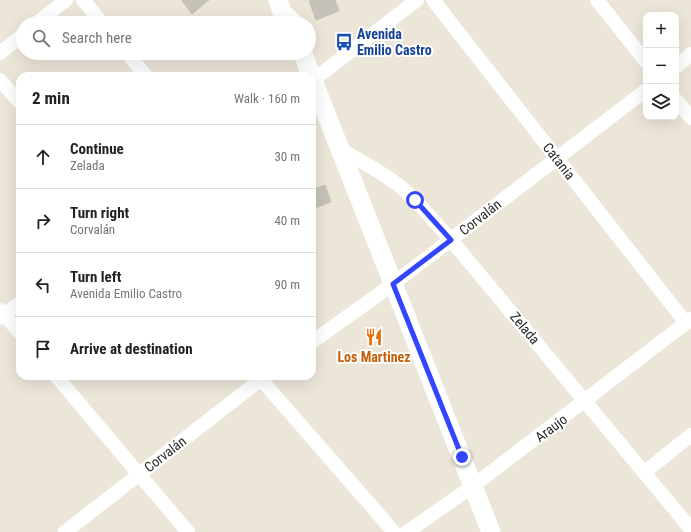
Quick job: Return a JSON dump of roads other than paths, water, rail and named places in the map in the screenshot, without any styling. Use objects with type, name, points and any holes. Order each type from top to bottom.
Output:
[{"type":"main road","points":[[267,0],[274,16]]},
{"type":"main road","points":[[278,0],[282,12],[286,16]]},
{"type":"main road","points":[[286,0],[292,16]]},
{"type":"main road","points":[[304,60],[309,72]]},
{"type":"main road","points":[[316,89],[491,532]]},
{"type":"street","points":[[46,16],[66,0]]},
{"type":"street","points":[[83,0],[96,16]]},
{"type":"street","points":[[316,76],[417,0]]},
{"type":"street","name":"Catania","points":[[433,0],[688,321]]},
{"type":"street","points":[[597,0],[643,58]]},
{"type":"street","points":[[0,53],[16,40]]},
{"type":"street","points":[[679,64],[691,54]]},
{"type":"street","points":[[133,60],[143,72]]},
{"type":"street","points":[[0,80],[16,98]]},
{"type":"street","name":"Corvalán","points":[[316,339],[393,284],[643,92]]},
{"type":"street","points":[[679,104],[691,118]]},
{"type":"street","name":"Zelada","points":[[340,149],[401,187],[415,200],[451,240],[691,529]]},
{"type":"street","points":[[16,305],[1,314],[16,330]]},
{"type":"street","name":"Araujo","points":[[407,532],[474,486],[688,321]]},
{"type":"street","points":[[59,380],[188,532]]},
{"type":"street","name":"Corvalán","points":[[65,532],[257,380]]},
{"type":"street","points":[[264,380],[394,532]]},
{"type":"street","points":[[644,472],[691,435]]},
{"type":"place","name":"Avenida Emilio Castro","points":[[344,42]]},
{"type":"place","name":"Los Martinez","points":[[374,337]]}]
